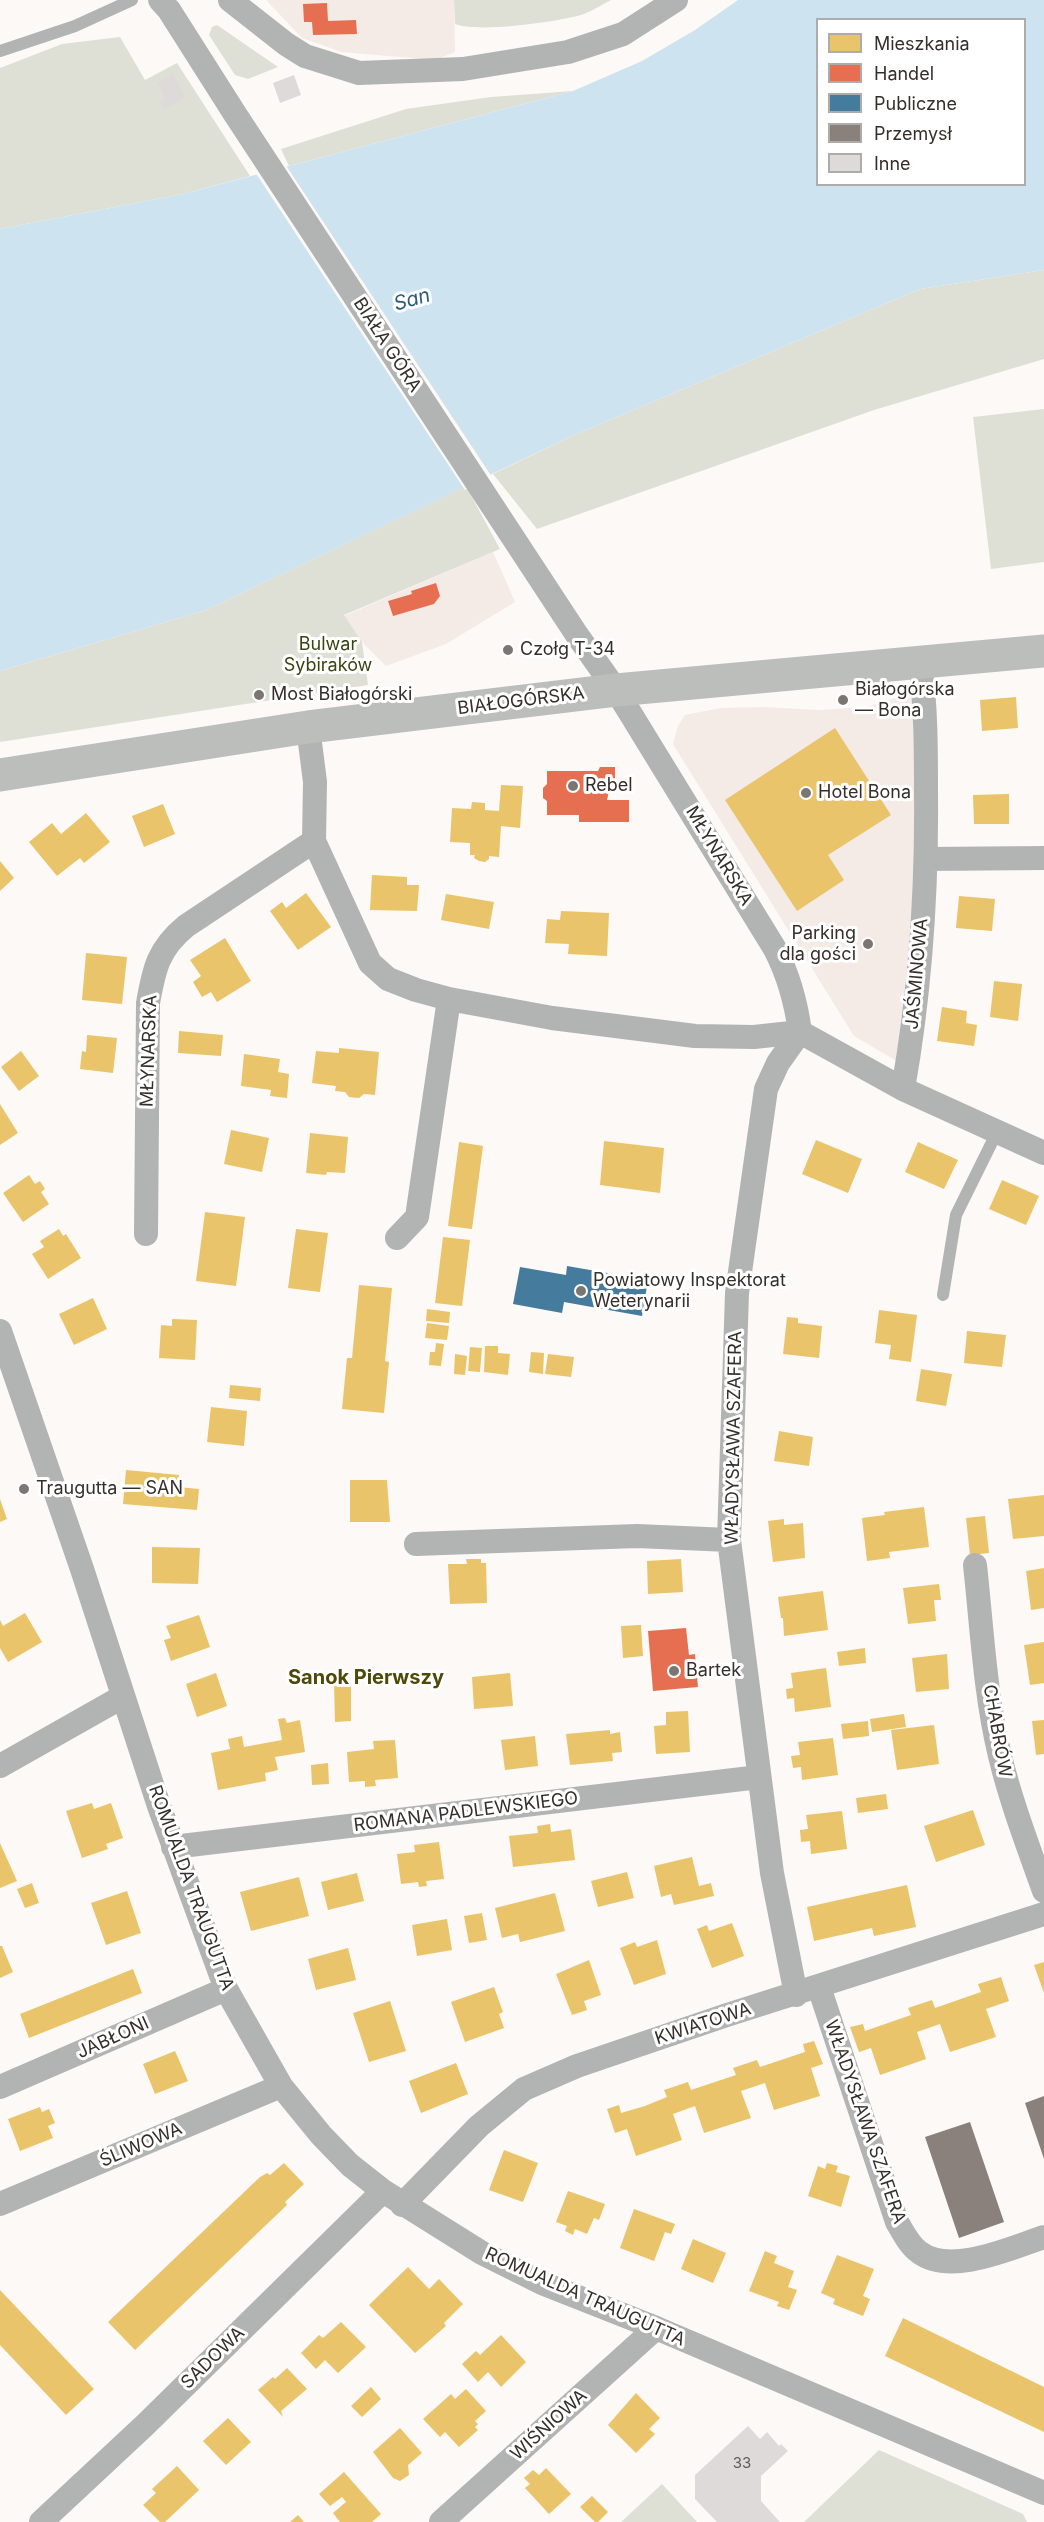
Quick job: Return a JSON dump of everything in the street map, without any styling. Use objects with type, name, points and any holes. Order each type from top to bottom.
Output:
[{"type":"street","points":[[230,0],[305,56],[359,73],[463,69],[568,52],[623,34],[676,0]]},
{"type":"street","name":"BIAŁA GÓRA","points":[[171,3],[235,114],[577,635],[616,690]]},
{"type":"street","name":"BIAŁOGÓRSKA","points":[[0,775],[308,728],[616,690],[1044,651]]},
{"type":"street","name":"JAŚMINOWA","points":[[903,1089],[911,1046],[927,859],[925,695],[920,662]]},
{"type":"street","name":"MŁYNARSKA","points":[[616,690],[776,948],[795,995],[800,1032]]},
{"type":"street","points":[[308,728],[315,782],[314,841],[369,963],[388,979],[449,999],[552,1018],[695,1036],[754,1036],[800,1032],[903,1089],[1044,1153]]},
{"type":"street","name":"MŁYNARSKA","points":[[146,1234],[148,1003],[154,967],[169,940],[314,841]]},
{"type":"street","points":[[927,859],[1044,858]]},
{"type":"street","points":[[397,1238],[417,1217],[449,999]]},
{"type":"street","name":"WŁADYSŁAWA SZAFERA","points":[[796,1995],[772,1873],[729,1540],[737,1293],[766,1089],[778,1063],[800,1032]]},
{"type":"street","name":"ROMUALDA TRAUGUTTA","points":[[0,1331],[82,1569],[122,1697],[173,1847],[226,1989],[281,2086],[321,2135],[350,2165],[393,2198],[482,2253],[542,2283],[656,2328],[1044,2493]]},
{"type":"street","points":[[416,1544],[637,1536],[729,1540]]},
{"type":"street","name":"CHABRÓW","points":[[975,1565],[992,1716],[999,1755],[1010,1795],[1044,1891]]},
{"type":"street","points":[[0,1766],[122,1697]]},
{"type":"street","name":"ROMANA PADLEWSKIEGO","points":[[173,1847],[759,1777]]},
{"type":"street","name":"KWIATOWA","points":[[393,2198],[524,2089],[577,2066],[727,2015],[796,1995],[1044,1914]]},
{"type":"street","name":"WŁADYSŁAWA SZAFERA","points":[[819,1987],[897,2222],[908,2240],[920,2253],[955,2263],[970,2261],[1044,2237]]},
{"type":"street","name":"JABŁONI","points":[[0,2087],[226,1989]]},
{"type":"street","name":"ŚLIWOWA","points":[[0,2204],[281,2086]]},
{"type":"street","name":"SADOWA","points":[[40,2522],[393,2198]]},
{"type":"street","name":"WIŚNIOWA","points":[[441,2522],[656,2328]]},
{"type":"lane","points":[[0,51],[75,26],[132,0]]},
{"type":"lane","points":[[943,1295],[956,1215],[997,1132]]},
{"type":"shaded area","points":[[266,0],[454,0],[455,52],[435,60],[342,52],[302,38]]},
{"type":"shaded area","points":[[493,552],[515,602],[446,644],[386,666],[362,642],[344,616]]},
{"type":"shaded area","points":[[916,692],[918,824],[900,1063],[854,1036],[673,744],[678,726],[685,715],[721,708],[763,707],[820,710],[866,707]]},
{"type":"green space","points":[[454,0],[611,0],[585,14],[569,18],[517,26],[481,27],[455,24]]},
{"type":"green space","points":[[217,25],[278,67],[248,79],[235,75],[209,35],[212,27]]},
{"type":"green space","points":[[120,37],[145,80],[177,63],[250,176],[183,194],[0,229],[0,68],[62,44]]},
{"type":"green space","points":[[573,91],[289,166],[281,149],[406,109],[491,97]]},
{"type":"green space","points":[[1044,270],[1044,359],[874,410],[537,529],[493,474],[574,435],[920,289]]},
{"type":"green space","points":[[1044,409],[1044,562],[991,569],[973,417]]},
{"type":"green space","name":"Bulwar Sybiraków","points":[[466,486],[500,549],[344,615],[362,642],[368,685],[0,742],[0,671],[206,610]]},
{"type":"green space","points":[[879,2450],[1023,2514],[1027,2522],[804,2522]]},
{"type":"green space","points":[[662,2484],[697,2522],[621,2522]]},
{"type":"water","name":"San","points":[[738,0],[1044,0],[1044,270],[920,289],[574,435],[206,610],[0,671],[0,229],[183,194],[573,91],[642,61],[695,30]]},
{"type":"pier","points":[[285,164],[492,477],[465,490],[255,172]]},
{"type":"building: Mieszkania","points":[[1016,697],[1018,728],[982,731],[980,700]]},
{"type":"building: Mieszkania","points":[[835,728],[891,815],[828,855],[844,880],[797,911],[725,800]]},
{"type":"building: Mieszkania","points":[[501,785],[523,786],[520,828],[501,826],[499,857],[489,856],[485,862],[479,861],[474,858],[475,855],[470,855],[470,843],[450,842],[452,808],[471,809],[472,802],[485,803],[485,810],[499,811]]},
{"type":"building: Mieszkania","points":[[1009,794],[1009,824],[974,824],[973,795]]},
{"type":"building: Mieszkania","points":[[163,804],[175,834],[144,847],[132,816]]},
{"type":"building: Mieszkania","points":[[86,813],[110,842],[84,863],[80,858],[57,876],[29,842],[52,823],[61,834]]},
{"type":"building: Mieszkania","points":[[0,861],[14,878],[0,891]]},
{"type":"building: Mieszkania","points":[[372,875],[407,877],[407,885],[419,885],[417,911],[370,910]]},
{"type":"building: Mieszkania","points":[[306,893],[331,927],[298,950],[270,911],[282,902],[286,908]]},
{"type":"building: Mieszkania","points":[[446,894],[494,902],[489,929],[441,920]]},
{"type":"building: Mieszkania","points":[[959,896],[995,899],[992,931],[956,928]]},
{"type":"building: Mieszkania","points":[[561,911],[609,913],[607,956],[568,954],[569,944],[545,943],[547,919],[560,920]]},
{"type":"building: Mieszkania","points":[[225,938],[251,981],[217,1002],[211,992],[202,997],[193,982],[201,976],[190,960]]},
{"type":"building: Mieszkania","points":[[86,953],[127,957],[122,1004],[82,1000]]},
{"type":"building: Mieszkania","points":[[994,981],[1022,984],[1018,1021],[990,1017]]},
{"type":"building: Mieszkania","points":[[942,1007],[967,1011],[966,1023],[977,1025],[974,1046],[937,1041]]},
{"type":"building: Mieszkania","points":[[179,1031],[223,1035],[221,1056],[178,1053]]},
{"type":"building: Mieszkania","points":[[87,1035],[117,1038],[113,1073],[80,1069],[82,1051],[86,1052]]},
{"type":"building: Mieszkania","points":[[339,1048],[379,1052],[375,1095],[364,1094],[359,1098],[349,1097],[345,1092],[335,1091],[336,1086],[312,1083],[316,1051],[339,1053]]},
{"type":"building: Mieszkania","points":[[21,1051],[39,1076],[19,1091],[1,1067]]},
{"type":"building: Mieszkania","points":[[244,1054],[280,1059],[278,1072],[289,1074],[287,1098],[270,1096],[271,1090],[241,1086]]},
{"type":"building: Mieszkania","points":[[0,1104],[18,1133],[0,1145]]},
{"type":"building: Mieszkania","points":[[231,1130],[269,1138],[262,1172],[224,1164]]},
{"type":"building: Mieszkania","points":[[310,1133],[348,1137],[345,1173],[327,1172],[326,1175],[306,1173]]},
{"type":"building: Mieszkania","points":[[816,1140],[862,1159],[848,1193],[802,1174]]},
{"type":"building: Mieszkania","points":[[604,1141],[664,1148],[660,1193],[600,1185]]},
{"type":"building: Mieszkania","points":[[459,1142],[483,1146],[472,1229],[448,1226]]},
{"type":"building: Mieszkania","points":[[918,1142],[958,1160],[944,1189],[905,1172]]},
{"type":"building: Mieszkania","points":[[29,1175],[35,1184],[40,1181],[45,1189],[41,1192],[49,1204],[23,1222],[3,1193]]},
{"type":"building: Mieszkania","points":[[1002,1180],[1039,1196],[1026,1225],[989,1209]]},
{"type":"building: Mieszkania","points":[[205,1212],[245,1217],[236,1286],[196,1281]]},
{"type":"building: Mieszkania","points":[[59,1229],[63,1236],[66,1234],[81,1258],[48,1279],[32,1254],[44,1247],[40,1241]]},
{"type":"building: Mieszkania","points":[[296,1229],[328,1233],[320,1292],[288,1288]]},
{"type":"building: Mieszkania","points":[[443,1237],[470,1240],[462,1306],[435,1303]]},
{"type":"building: Mieszkania","points":[[359,1285],[392,1288],[385,1361],[389,1362],[384,1413],[342,1409],[347,1358],[352,1358]]},
{"type":"building: Mieszkania","points":[[93,1298],[107,1329],[74,1345],[59,1314]]},
{"type":"building: Mieszkania","points":[[427,1309],[450,1312],[449,1323],[426,1321]]},
{"type":"building: Mieszkania","points":[[879,1310],[917,1315],[911,1362],[889,1359],[891,1345],[875,1343]]},
{"type":"building: Mieszkania","points":[[787,1317],[798,1318],[798,1323],[822,1326],[819,1358],[783,1354]]},
{"type":"building: Mieszkania","points":[[172,1319],[197,1320],[195,1360],[159,1358],[161,1325],[172,1326]]},
{"type":"building: Mieszkania","points":[[427,1323],[449,1326],[447,1340],[425,1338]]},
{"type":"building: Mieszkania","points":[[967,1331],[1006,1335],[1002,1367],[964,1363]]},
{"type":"building: Mieszkania","points":[[436,1343],[444,1344],[441,1366],[429,1365],[430,1352],[435,1352]]},
{"type":"building: Mieszkania","points":[[485,1346],[498,1346],[498,1353],[510,1354],[508,1375],[484,1372]]},
{"type":"building: Mieszkania","points":[[470,1347],[482,1348],[480,1372],[468,1371]]},
{"type":"building: Mieszkania","points":[[531,1352],[544,1353],[543,1374],[529,1372]]},
{"type":"building: Mieszkania","points":[[455,1354],[467,1356],[465,1375],[454,1374]]},
{"type":"building: Mieszkania","points":[[548,1354],[574,1357],[571,1377],[545,1374]]},
{"type":"building: Mieszkania","points":[[921,1369],[952,1374],[946,1406],[916,1401]]},
{"type":"building: Mieszkania","points":[[230,1385],[261,1388],[260,1401],[229,1398]]},
{"type":"building: Mieszkania","points":[[211,1407],[247,1411],[244,1446],[207,1442]]},
{"type":"building: Mieszkania","points":[[779,1431],[813,1437],[809,1466],[774,1461]]},
{"type":"building: Mieszkania","points":[[126,1470],[179,1475],[178,1487],[199,1489],[197,1510],[123,1504]]},
{"type":"building: Mieszkania","points":[[350,1480],[387,1480],[390,1522],[350,1522]]},
{"type":"building: Mieszkania","points":[[1044,1495],[1044,1536],[1013,1539],[1008,1499]]},
{"type":"building: Mieszkania","points":[[0,1499],[7,1519],[0,1522]]},
{"type":"building: Mieszkania","points":[[924,1507],[929,1547],[889,1552],[890,1558],[867,1561],[862,1518],[885,1515],[884,1512]]},
{"type":"building: Mieszkania","points":[[985,1516],[989,1553],[970,1555],[966,1518]]},
{"type":"building: Mieszkania","points":[[784,1519],[784,1525],[803,1523],[805,1558],[773,1562],[768,1521]]},
{"type":"building: Mieszkania","points":[[152,1547],[200,1548],[198,1584],[152,1583]]},
{"type":"building: Mieszkania","points":[[466,1559],[481,1559],[481,1563],[486,1563],[487,1603],[450,1604],[448,1564],[467,1564]]},
{"type":"building: Mieszkania","points":[[681,1559],[683,1592],[648,1594],[647,1561]]},
{"type":"building: Mieszkania","points":[[1044,1568],[1044,1608],[1031,1610],[1026,1571]]},
{"type":"building: Mieszkania","points":[[939,1584],[941,1600],[934,1600],[936,1621],[908,1624],[903,1588]]},
{"type":"building: Mieszkania","points":[[823,1591],[828,1630],[784,1636],[778,1597]]},
{"type":"building: Mieszkania","points":[[25,1613],[42,1642],[8,1662],[0,1648],[0,1620],[3,1626]]},
{"type":"building: Mieszkania","points":[[199,1615],[210,1647],[171,1661],[164,1640],[171,1638],[166,1626]]},
{"type":"building: Mieszkania","points":[[641,1625],[643,1656],[623,1658],[621,1626]]},
{"type":"building: Mieszkania","points":[[1044,1642],[1044,1683],[1030,1685],[1024,1645]]},
{"type":"building: Mieszkania","points":[[865,1648],[866,1663],[839,1666],[837,1652]]},
{"type":"building: Mieszkania","points":[[947,1654],[949,1689],[916,1692],[912,1658]]},
{"type":"building: Mieszkania","points":[[826,1668],[831,1707],[795,1712],[794,1698],[787,1699],[786,1689],[793,1688],[791,1673]]},
{"type":"building: Mieszkania","points":[[216,1673],[227,1706],[197,1717],[186,1684]]},
{"type":"building: Mieszkania","points":[[510,1673],[513,1706],[474,1709],[472,1677]]},
{"type":"building: Mieszkania","points":[[334,1683],[351,1683],[351,1721],[335,1722]]},
{"type":"building: Mieszkania","points":[[688,1711],[690,1752],[656,1754],[654,1726],[666,1725],[666,1712]]},
{"type":"building: Mieszkania","points":[[904,1714],[906,1727],[872,1732],[870,1719]]},
{"type":"building: Mieszkania","points":[[285,1718],[287,1723],[300,1720],[305,1752],[275,1757],[278,1770],[265,1773],[266,1781],[218,1790],[211,1753],[230,1749],[228,1739],[242,1736],[244,1747],[282,1740],[278,1719]]},
{"type":"building: Mieszkania","points":[[1044,1720],[1044,1754],[1036,1755],[1032,1721]]},
{"type":"building: Mieszkania","points":[[868,1721],[869,1736],[843,1739],[841,1724]]},
{"type":"building: Mieszkania","points":[[934,1725],[939,1764],[897,1770],[891,1730]]},
{"type":"building: Mieszkania","points":[[610,1730],[610,1734],[620,1732],[622,1752],[612,1753],[613,1761],[570,1765],[566,1734]]},
{"type":"building: Mieszkania","points":[[535,1736],[538,1766],[505,1770],[501,1740]]},
{"type":"building: Mieszkania","points":[[833,1738],[838,1775],[802,1780],[801,1767],[793,1768],[791,1756],[800,1755],[798,1742]]},
{"type":"building: Mieszkania","points":[[395,1740],[398,1778],[375,1780],[376,1786],[365,1787],[365,1781],[349,1782],[347,1752],[374,1749],[373,1741]]},
{"type":"building: Mieszkania","points":[[328,1763],[329,1784],[312,1785],[311,1765]]},
{"type":"building: Mieszkania","points":[[886,1794],[888,1809],[858,1813],[856,1798]]},
{"type":"building: Mieszkania","points":[[92,1803],[94,1809],[111,1803],[123,1838],[106,1844],[108,1849],[82,1858],[66,1811]]},
{"type":"building: Mieszkania","points":[[973,1810],[985,1845],[936,1862],[924,1826]]},
{"type":"building: Mieszkania","points":[[842,1811],[847,1849],[811,1854],[810,1841],[801,1842],[800,1830],[808,1829],[806,1815]]},
{"type":"building: Mieszkania","points":[[550,1824],[551,1832],[571,1829],[575,1860],[513,1867],[509,1836],[538,1833],[537,1826]]},
{"type":"building: Mieszkania","points":[[439,1842],[444,1879],[426,1881],[427,1886],[419,1887],[418,1882],[401,1884],[397,1854],[415,1852],[414,1845]]},
{"type":"building: Mieszkania","points":[[0,1843],[17,1881],[0,1888]]},
{"type":"building: Mieszkania","points":[[692,1857],[699,1886],[711,1883],[714,1896],[674,1905],[671,1894],[661,1897],[654,1866]]},
{"type":"building: Mieszkania","points":[[627,1872],[634,1898],[598,1907],[591,1881]]},
{"type":"building: Mieszkania","points":[[357,1873],[364,1901],[328,1910],[321,1882]]},
{"type":"building: Mieszkania","points":[[299,1877],[309,1916],[251,1931],[240,1892]]},
{"type":"building: Mieszkania","points":[[32,1883],[39,1903],[25,1908],[17,1889]]},
{"type":"building: Mieszkania","points":[[907,1885],[916,1927],[874,1936],[872,1928],[814,1941],[807,1907]]},
{"type":"building: Mieszkania","points":[[127,1891],[141,1933],[106,1945],[91,1903]]},
{"type":"building: Mieszkania","points":[[555,1893],[565,1931],[520,1942],[518,1934],[502,1938],[495,1908]]},
{"type":"building: Mieszkania","points":[[482,1913],[487,1940],[469,1943],[464,1916]]},
{"type":"building: Mieszkania","points":[[447,1919],[452,1950],[417,1956],[412,1925]]},
{"type":"building: Mieszkania","points":[[732,1923],[744,1956],[712,1968],[697,1929],[707,1925],[709,1931]]},
{"type":"building: Mieszkania","points":[[657,1940],[666,1974],[634,1985],[620,1948],[635,1942],[637,1947]]},
{"type":"building: Mieszkania","points":[[0,1946],[13,1972],[0,1978]]},
{"type":"building: Mieszkania","points":[[348,1948],[356,1980],[316,1990],[308,1959]]},
{"type":"building: Mieszkania","points":[[589,1960],[601,1995],[584,2001],[587,2010],[572,2015],[556,1974]]},
{"type":"building: Mieszkania","points":[[1044,1962],[1044,1993],[1034,1965]]},
{"type":"building: Mieszkania","points":[[133,1969],[142,1993],[29,2038],[20,2014]]},
{"type":"building: Mieszkania","points":[[1001,1977],[1009,2001],[986,2009],[996,2037],[950,2052],[940,2024],[917,2032],[926,2059],[880,2075],[871,2048],[859,2052],[850,2027],[863,2024],[865,2031],[911,2015],[908,2008],[932,2000],[935,2008],[981,1992],[978,1984]]},
{"type":"building: Mieszkania","points":[[494,1987],[503,2012],[499,2014],[504,2028],[465,2042],[451,2002]]},
{"type":"building: Mieszkania","points":[[390,2001],[406,2051],[369,2062],[353,2013]]},
{"type":"building: Mieszkania","points":[[814,2041],[823,2064],[811,2068],[820,2096],[774,2110],[765,2083],[741,2091],[751,2118],[704,2133],[695,2106],[673,2114],[682,2140],[636,2156],[627,2129],[615,2133],[607,2109],[619,2105],[621,2113],[645,2106],[667,2097],[664,2090],[688,2082],[691,2090],[736,2075],[733,2068],[757,2060],[760,2067],[805,2052],[803,2044]]},
{"type":"building: Mieszkania","points":[[175,2051],[188,2081],[155,2094],[143,2064]]},
{"type":"building: Mieszkania","points":[[456,2063],[468,2094],[421,2113],[409,2081]]},
{"type":"building: Mieszkania","points":[[40,2107],[42,2112],[49,2109],[55,2123],[48,2126],[53,2138],[20,2151],[8,2119]]},
{"type":"building: Mieszkania","points":[[504,2150],[538,2163],[523,2202],[489,2190]]},
{"type":"building: Mieszkania","points":[[284,2163],[304,2184],[285,2202],[287,2205],[135,2350],[108,2322],[260,2177],[267,2173],[270,2175]]},
{"type":"building: Mieszkania","points":[[827,2163],[838,2166],[836,2172],[850,2176],[841,2207],[808,2196],[818,2166],[825,2169]]},
{"type":"building: Mieszkania","points":[[568,2191],[605,2204],[599,2220],[594,2218],[587,2234],[575,2229],[573,2235],[565,2231],[567,2226],[556,2222]]},
{"type":"building: Mieszkania","points":[[634,2209],[675,2224],[671,2234],[665,2232],[654,2261],[620,2248]]},
{"type":"building: Mieszkania","points":[[693,2239],[726,2253],[713,2283],[681,2269]]},
{"type":"building: Mieszkania","points":[[765,2251],[777,2256],[774,2263],[794,2271],[788,2287],[797,2290],[789,2310],[777,2306],[779,2302],[749,2291]]},
{"type":"building: Mieszkania","points":[[837,2255],[874,2269],[863,2296],[870,2299],[863,2316],[833,2304],[835,2299],[821,2293]]},
{"type":"building: Mieszkania","points":[[408,2267],[429,2289],[439,2279],[463,2304],[444,2323],[446,2326],[415,2353],[369,2305]]},
{"type":"building: Mieszkania","points":[[0,2290],[94,2389],[66,2415],[0,2345]]},
{"type":"building: Mieszkania","points":[[903,2318],[1044,2387],[1044,2432],[885,2356]]},
{"type":"building: Mieszkania","points":[[341,2322],[366,2347],[338,2373],[325,2360],[316,2369],[301,2353],[319,2335],[323,2338]]},
{"type":"building: Mieszkania","points":[[501,2335],[526,2362],[501,2387],[488,2372],[478,2382],[462,2364],[476,2351],[480,2355]]},
{"type":"building: Mieszkania","points":[[287,2368],[307,2389],[281,2411],[283,2417],[258,2390]]},
{"type":"building: Mieszkania","points":[[371,2387],[381,2399],[362,2417],[351,2406]]},
{"type":"building: Mieszkania","points":[[466,2389],[486,2411],[475,2421],[478,2424],[475,2427],[478,2430],[459,2447],[445,2432],[440,2437],[423,2419],[451,2394],[455,2399]]},
{"type":"building: Mieszkania","points":[[636,2393],[660,2418],[649,2429],[655,2434],[636,2453],[608,2425]]},
{"type":"building: Mieszkania","points":[[228,2418],[251,2442],[226,2465],[203,2441]]},
{"type":"building: Mieszkania","points":[[400,2428],[422,2453],[408,2465],[409,2475],[400,2481],[393,2478],[373,2452]]},
{"type":"building: Mieszkania","points":[[177,2466],[199,2490],[165,2522],[160,2522],[143,2505],[156,2493],[152,2489]]},
{"type":"building: Mieszkania","points":[[546,2468],[571,2494],[549,2514],[525,2488],[530,2484],[524,2478],[533,2470],[539,2475]]},
{"type":"building: Mieszkania","points":[[344,2472],[381,2514],[372,2522],[340,2522],[333,2513],[346,2502],[342,2497],[330,2506],[319,2494]]},
{"type":"building: Mieszkania","points":[[592,2496],[608,2512],[598,2522],[595,2522],[580,2507]]},
{"type":"building: Mieszkania","points":[[298,2515],[304,2522],[290,2522]]},
{"type":"building: Handel","points":[[327,3],[328,21],[356,20],[357,34],[313,35],[312,22],[304,22],[303,4]]},
{"type":"building: Handel","points":[[436,583],[440,596],[434,604],[393,616],[388,601],[412,594],[411,591]]},
{"type":"building: Handel","points":[[600,767],[615,767],[615,786],[607,786],[609,791],[607,800],[629,800],[629,822],[579,822],[579,815],[547,815],[547,801],[543,798],[543,788],[547,784],[547,771],[598,771]]},
{"type":"building: Handel","name":"Bartek","points":[[686,1628],[689,1655],[695,1654],[698,1687],[653,1691],[648,1631]]},
{"type":"building: Publiczne","name":"Powiatowy Inspektorat Weterynarii","points":[[567,1266],[648,1280],[642,1316],[564,1302],[562,1313],[513,1304],[520,1267],[566,1275]]},
{"type":"building: Przemysł","points":[[1044,2096],[1044,2159],[1025,2103]]},
{"type":"building: Przemysł","points":[[970,2122],[1004,2222],[959,2238],[925,2137]]},
{"type":"building: Inne","points":[[174,74],[186,98],[163,109],[160,102],[165,99],[157,82]]},
{"type":"building: Inne","points":[[294,75],[301,95],[280,103],[273,83]]},
{"type":"building: Inne","points":[[748,2426],[760,2439],[767,2432],[779,2446],[781,2444],[788,2451],[761,2476],[761,2501],[780,2522],[717,2522],[695,2499],[695,2475]]},
{"type":"place","name":"Czołg T-34","points":[[508,650]]},
{"type":"place","name":"Most Białogórski","points":[[259,695]]},
{"type":"place","name":"Białogórska — Bona","points":[[843,700]]},
{"type":"place","name":"Rebel","points":[[573,786]]},
{"type":"place","name":"Hotel Bona","points":[[806,793]]},
{"type":"place","name":"Parking dla gości","points":[[868,944]]},
{"type":"place","name":"Powiatowy Inspektorat Weterynarii","points":[[581,1291]]},
{"type":"place","name":"Traugutta — SAN","points":[[24,1489]]},
{"type":"place","name":"Bartek","points":[[674,1671]]},
{"type":"district","name":"Sanok Pierwszy","points":[[366,1678]]}]
